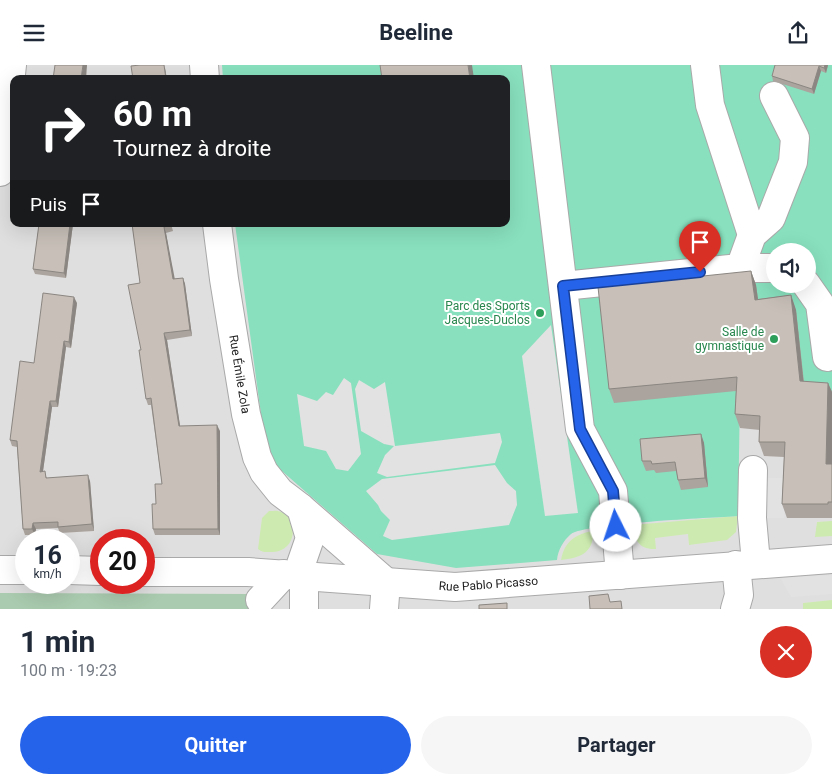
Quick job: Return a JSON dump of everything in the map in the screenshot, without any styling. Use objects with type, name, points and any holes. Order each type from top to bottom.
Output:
[{"type":"street","points":[[536,65],[580,429],[613,491],[620,575]]},
{"type":"street","points":[[705,65],[710,105],[752,235]]},
{"type":"street","points":[[0,172],[10,83]]},
{"type":"street","points":[[740,268],[752,235],[771,218],[793,162],[795,138],[774,96]]},
{"type":"street","name":"Rue Émile Zola","points":[[217,227],[246,414],[252,442],[264,473],[280,492],[386,582]]},
{"type":"street","points":[[563,286],[740,268],[766,268]]},
{"type":"street","points":[[812,293],[820,304],[827,357]]},
{"type":"street","points":[[735,609],[746,564],[752,518],[753,470]]},
{"type":"street","points":[[260,600],[296,575],[301,564],[310,538],[301,508]]},
{"type":"street","name":"Rue Pablo Picasso","points":[[155,572],[248,571],[455,587],[832,559]]},
{"type":"street","points":[[296,575],[304,609]]},
{"type":"street","points":[[384,609],[386,582]]},
{"type":"shaded area","points":[[0,65],[832,65],[832,609],[0,609]]},
{"type":"shaded area","points":[[551,325],[578,513],[545,516],[522,356]]},
{"type":"shaded area","points":[[344,378],[351,383],[361,454],[348,471],[336,469],[326,451],[304,446],[297,394],[317,401],[326,392],[333,395]]},
{"type":"shaded area","points":[[359,380],[374,389],[385,382],[395,446],[500,433],[502,442],[495,463],[387,477],[377,473],[385,455],[394,446],[384,444],[361,431],[355,389]]},
{"type":"shaded area","points":[[495,465],[507,483],[516,491],[517,505],[509,525],[392,540],[383,536],[390,520],[366,491],[382,479]]},
{"type":"shaded area","points":[[753,478],[786,478],[784,518],[752,518]]},
{"type":"shaded area","points":[[832,575],[832,594],[791,597],[780,578]]},
{"type":"green space","name":"Parc des Sports Jacques-Duclos","points":[[222,65],[832,65],[832,396],[740,394],[738,516],[624,524],[582,530],[571,534],[566,540],[560,549],[557,560],[456,568],[377,554],[267,458],[235,227],[510,227],[510,75],[223,75]]},
{"type":"green space","points":[[269,511],[280,511],[287,516],[293,527],[293,534],[291,541],[281,550],[265,552],[258,549],[262,518]]},
{"type":"green space","points":[[738,516],[736,532],[727,540],[689,545],[688,534],[655,538],[656,549],[645,548],[638,543],[632,525]]},
{"type":"green space","points":[[832,521],[832,536],[815,537],[817,522]]},
{"type":"green space","points":[[593,531],[591,545],[584,553],[574,558],[561,560],[565,548],[571,540],[581,534]]},
{"type":"green space","points":[[0,593],[253,594],[267,609],[0,609]]},
{"type":"green space","points":[[832,600],[832,609],[803,609],[803,603]]},
{"type":"building","points":[[55,65],[83,65],[82,75],[54,75]]},
{"type":"building","points":[[164,65],[165,75],[132,75],[131,66]]},
{"type":"building","points":[[380,65],[468,65],[469,75],[381,75]]},
{"type":"building","points":[[775,65],[825,65],[824,68],[819,66],[812,89],[772,76]]},
{"type":"building","points":[[39,227],[70,227],[64,273],[33,269]]},
{"type":"building","points":[[132,227],[164,227],[173,279],[183,278],[190,330],[164,333],[179,426],[217,425],[218,529],[153,529],[152,504],[156,504],[155,484],[162,484],[151,398],[146,399],[139,350],[141,350],[128,285],[140,283]]},
{"type":"building","points":[[751,271],[755,300],[791,295],[800,381],[828,383],[826,464],[832,464],[832,502],[828,502],[828,504],[782,504],[785,442],[759,442],[760,416],[735,414],[737,377],[609,389],[598,287]]},
{"type":"building","points":[[43,293],[74,297],[69,342],[64,341],[56,401],[50,401],[40,472],[45,471],[46,478],[88,475],[92,524],[58,527],[58,522],[33,523],[32,529],[23,529],[17,441],[10,440],[20,361],[34,363]]},
{"type":"building","points":[[701,434],[705,478],[678,480],[675,462],[652,464],[651,461],[642,461],[640,439]]},
{"type":"building","points":[[608,594],[610,602],[621,601],[622,609],[590,609],[589,596]]},
{"type":"building","points":[[507,603],[507,609],[479,609],[479,605]]},
{"type":"place","name":"Parc des Sports Jacques-Duclos","points":[[540,313]]},
{"type":"place","name":"Salle de gymnastique","points":[[774,339]]},
{"type":"route","points":[[616,526],[613,491],[580,429],[563,286],[700,272]]}]
